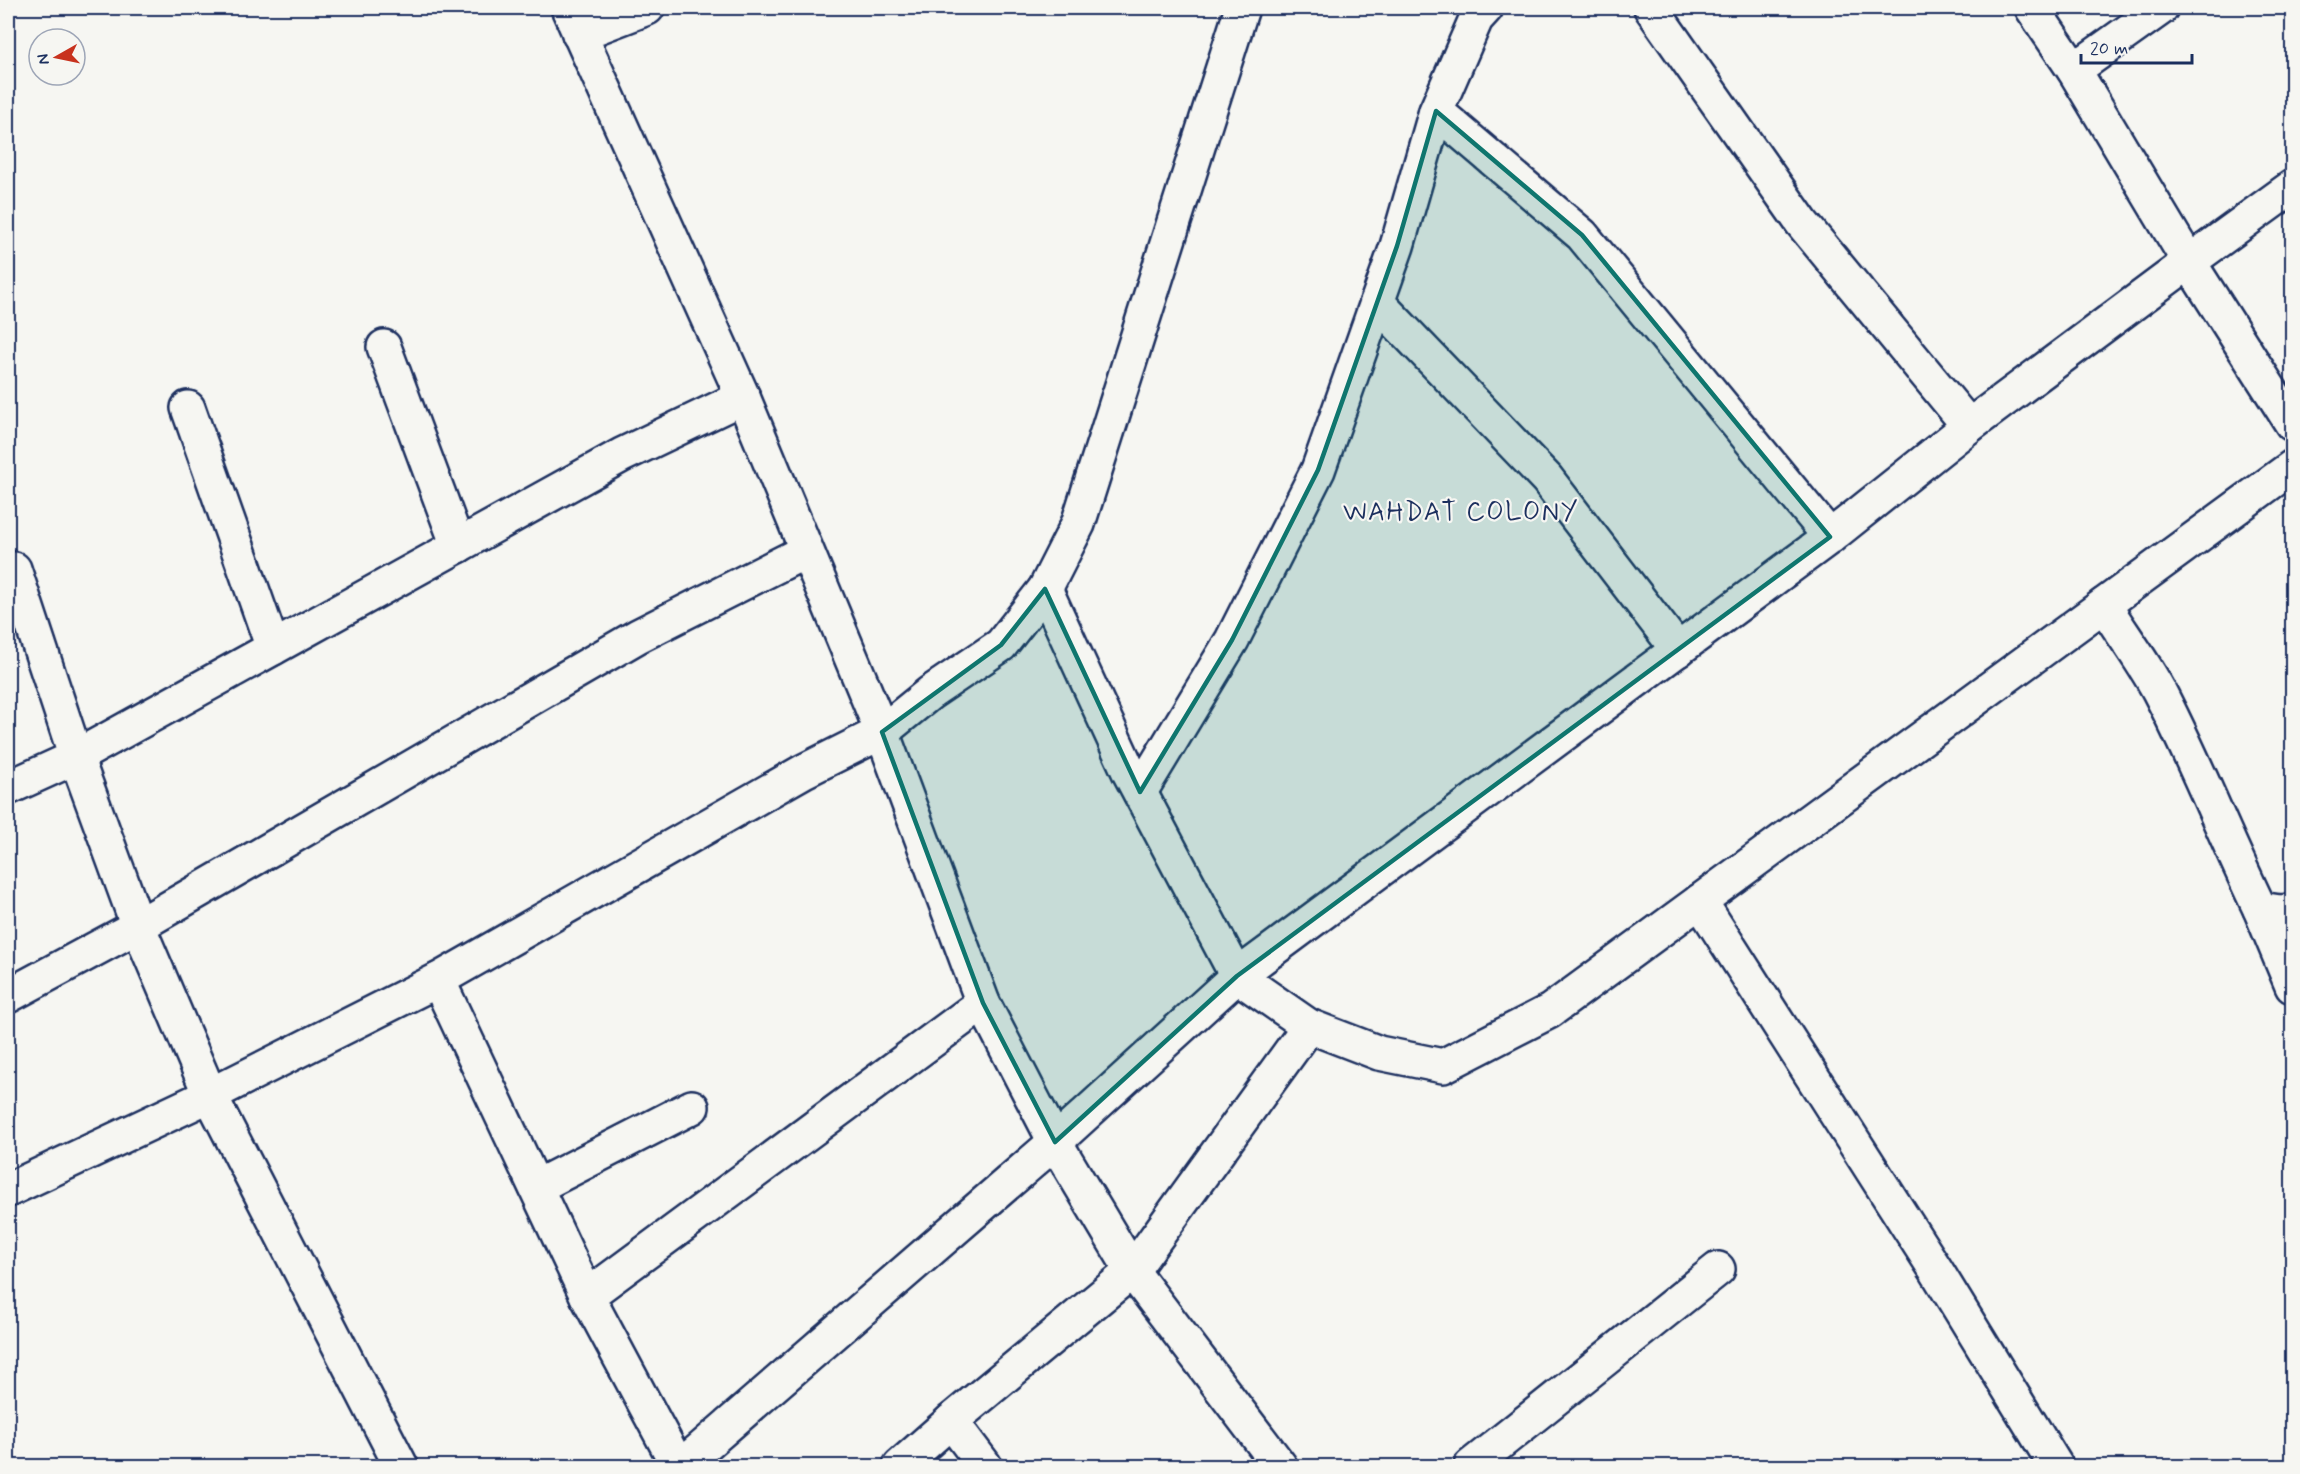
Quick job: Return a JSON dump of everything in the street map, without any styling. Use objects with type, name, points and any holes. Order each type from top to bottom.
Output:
[{"type":"street","points":[[647,8],[573,21],[743,397],[882,732],[982,1003],[1055,1142],[1132,1271],[1280,1467]]},
{"type":"street","points":[[8,1190],[210,1095],[438,980],[804,771],[882,732],[930,693],[1001,645],[1045,590],[1078,524],[1242,8]]},
{"type":"street","points":[[1140,792],[1232,640],[1318,470],[1397,246],[1436,111],[1476,19],[1486,8]]},
{"type":"street","points":[[1651,8],[1803,223],[1969,426]]},
{"type":"street","points":[[2032,8],[2074,70],[2189,262],[2292,424]]},
{"type":"street","points":[[2074,70],[2161,8]]},
{"type":"street","points":[[1436,111],[1582,235],[1830,537]]},
{"type":"street","points":[[438,980],[587,1296],[680,1467],[1055,1142],[1237,976],[1830,537],[1969,426],[2292,187]]},
{"type":"street","points":[[1377,302],[1547,479],[1678,650]]},
{"type":"street","points":[[384,347],[458,546]]},
{"type":"street","points":[[8,788],[76,757],[622,455],[743,397]]},
{"type":"street","points":[[188,408],[273,648]]},
{"type":"street","points":[[1045,590],[1140,792],[1237,976],[1309,1026],[1379,1053],[1443,1066],[1550,1011],[2292,467]]},
{"type":"street","points":[[8,996],[138,926],[638,636],[807,551]]},
{"type":"street","points":[[8,572],[14,569],[76,757],[138,926],[210,1095],[401,1467]]},
{"type":"street","points":[[2104,605],[2158,689],[2198,771],[2292,986]]},
{"type":"street","points":[[1700,901],[1936,1270],[2055,1467]]},
{"type":"street","points":[[2260,909],[2292,911]]},
{"type":"street","points":[[587,1296],[982,1003]]},
{"type":"street","points":[[900,1467],[951,1421],[1132,1271],[1309,1026]]},
{"type":"street","points":[[536,1187],[692,1107]]},
{"type":"street","points":[[1472,1467],[1718,1269]]},
{"type":"street","points":[[951,1421],[985,1467]]},
{"type":"highlighted area","points":[[1436,111],[1582,235],[1830,537],[1237,976],[1055,1142],[983,1003],[882,732],[1001,645],[1045,589],[1140,792],[1232,640],[1318,470],[1397,246]]},
{"type":"district","name":"WAHDAT COLONY","points":[[1461,511]]}]
